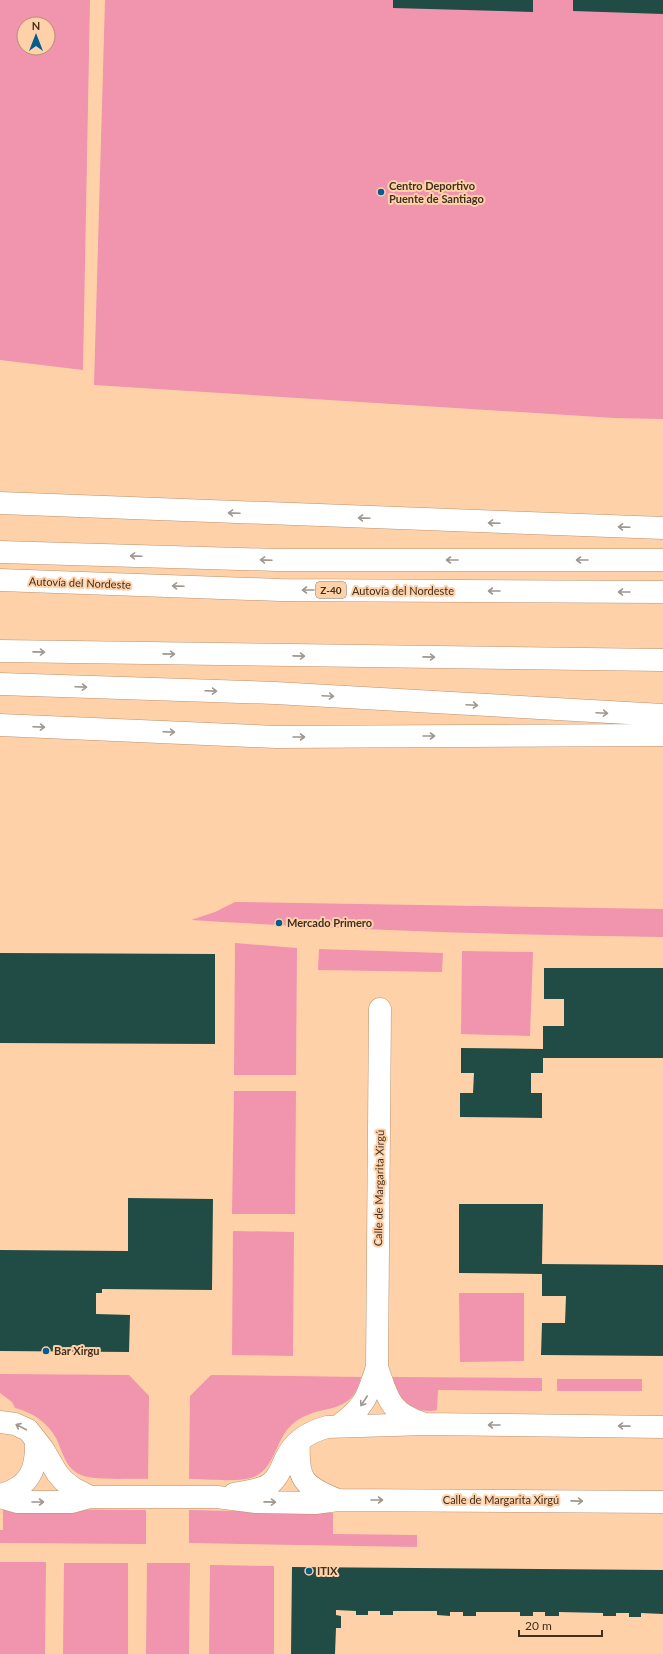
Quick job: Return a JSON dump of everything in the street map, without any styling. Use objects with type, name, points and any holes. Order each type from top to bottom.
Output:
[{"type":"main road","points":[[0,503],[663,528]]},
{"type":"main road","points":[[0,552],[277,560],[663,560]]},
{"type":"main road","name":"Autovía del Nordeste","points":[[0,580],[280,590],[663,592]]},
{"type":"main road","points":[[0,651],[663,660]]},
{"type":"main road","points":[[0,684],[275,693],[663,715]]},
{"type":"main road","points":[[0,725],[276,737],[663,735]]},
{"type":"main road","name":"Calle de Margarita Xirgú","points":[[338,1426],[349,1419],[364,1402],[370,1392],[377,1367],[380,1010]]},
{"type":"main road","name":"Calle de Margarita Xirgú","points":[[377,1367],[395,1409],[409,1419],[426,1424]]},
{"type":"main road","name":"Calle de Margarita Xirgú","points":[[0,1422],[15,1424],[28,1430],[48,1456],[57,1473],[64,1481],[73,1488],[90,1497]]},
{"type":"main road","name":"Calle de Margarita Xirgú","points":[[217,1497],[256,1490],[272,1482],[281,1470],[288,1452],[299,1440],[318,1429],[338,1426],[426,1424],[663,1427]]},
{"type":"main road","name":"Calle de Margarita Xirgú","points":[[299,1440],[299,1467],[306,1482],[313,1489],[338,1500]]},
{"type":"main road","name":"Calle de Margarita Xirgú","points":[[0,1496],[17,1489],[31,1474],[36,1461],[36,1441]]},
{"type":"main road","name":"Calle de Margarita Xirgú","points":[[0,1496],[17,1502],[72,1502],[90,1497],[217,1497],[256,1502],[285,1503],[315,1503],[338,1500],[663,1502]]},
{"type":"shaded area","points":[[0,0],[90,0],[83,370],[0,360]]},
{"type":"shaded area","name":"Centro Deportivo Puente de Santiago","points":[[105,0],[663,0],[663,419],[614,418],[94,385]]},
{"type":"shaded area","points":[[235,902],[663,909],[663,937],[427,932],[191,920],[215,912]]},
{"type":"shaded area","points":[[235,943],[297,948],[296,1075],[234,1075]]},
{"type":"shaded area","points":[[319,949],[443,953],[442,972],[318,970]]},
{"type":"shaded area","points":[[462,951],[533,952],[530,1036],[461,1034]]},
{"type":"shaded area","points":[[234,1091],[296,1091],[295,1214],[232,1214]]},
{"type":"shaded area","points":[[233,1231],[294,1232],[293,1356],[232,1355]]},
{"type":"shaded area","points":[[459,1293],[524,1293],[524,1361],[460,1362]]},
{"type":"shaded area","points":[[0,1374],[129,1375],[149,1396],[148,1479],[95,1478],[87,1477],[76,1472],[68,1464],[56,1438],[48,1427],[33,1415],[15,1408],[12,1402],[0,1393]]},
{"type":"shaded area","points":[[211,1375],[361,1377],[356,1390],[350,1399],[343,1404],[305,1416],[288,1428],[268,1465],[256,1476],[234,1480],[189,1479],[190,1396]]},
{"type":"shaded area","points":[[393,1377],[542,1378],[542,1391],[438,1390],[437,1410],[429,1411],[414,1408],[408,1404],[398,1392]]},
{"type":"shaded area","points":[[557,1379],[642,1379],[642,1391],[557,1391]]},
{"type":"shaded area","points":[[3,1509],[146,1510],[146,1544],[0,1543],[0,1530],[3,1530]]},
{"type":"shaded area","points":[[189,1510],[333,1513],[333,1534],[417,1535],[417,1547],[189,1543]]},
{"type":"shaded area","points":[[0,1562],[46,1562],[45,1654],[0,1654]]},
{"type":"shaded area","points":[[64,1563],[128,1563],[128,1654],[63,1654]]},
{"type":"shaded area","points":[[147,1563],[190,1563],[189,1654],[146,1654]]},
{"type":"shaded area","points":[[210,1565],[274,1566],[274,1654],[209,1654]]},
{"type":"building","points":[[393,0],[533,0],[533,12],[393,8]]},
{"type":"building","points":[[573,0],[663,0],[663,14],[573,11]]},
{"type":"building","points":[[0,953],[215,954],[215,1044],[0,1043]]},
{"type":"building","points":[[544,968],[663,968],[663,1058],[543,1058],[543,1073],[531,1073],[531,1093],[542,1093],[542,1118],[460,1117],[460,1093],[473,1093],[474,1073],[461,1073],[461,1048],[543,1049],[543,1026],[564,1026],[564,999],[544,999]]},
{"type":"building","points":[[128,1198],[213,1199],[212,1290],[102,1289],[102,1293],[96,1293],[96,1314],[130,1315],[129,1352],[0,1351],[0,1250],[128,1251]]},
{"type":"building","points":[[459,1204],[543,1204],[542,1264],[663,1265],[663,1356],[541,1355],[542,1323],[565,1323],[566,1296],[542,1296],[542,1274],[459,1273]]},
{"type":"building","points":[[292,1567],[663,1570],[663,1614],[641,1613],[641,1617],[629,1617],[629,1613],[616,1613],[616,1616],[603,1616],[603,1613],[559,1612],[559,1616],[545,1616],[545,1612],[533,1612],[533,1616],[520,1616],[520,1612],[476,1612],[476,1616],[463,1616],[463,1612],[450,1612],[450,1616],[437,1615],[437,1611],[393,1611],[393,1615],[380,1615],[380,1611],[368,1611],[368,1615],[356,1615],[356,1611],[336,1610],[336,1615],[341,1616],[341,1628],[336,1628],[335,1654],[291,1654]]},
{"type":"place","name":"Centro Deportivo Puente de Santiago","points":[[381,192]]},
{"type":"place","name":"Mercado Primero","points":[[279,923]]},
{"type":"place","name":"Bar Xirgu","points":[[46,1351]]},
{"type":"place","name":"ITIX","points":[[309,1571]]}]
